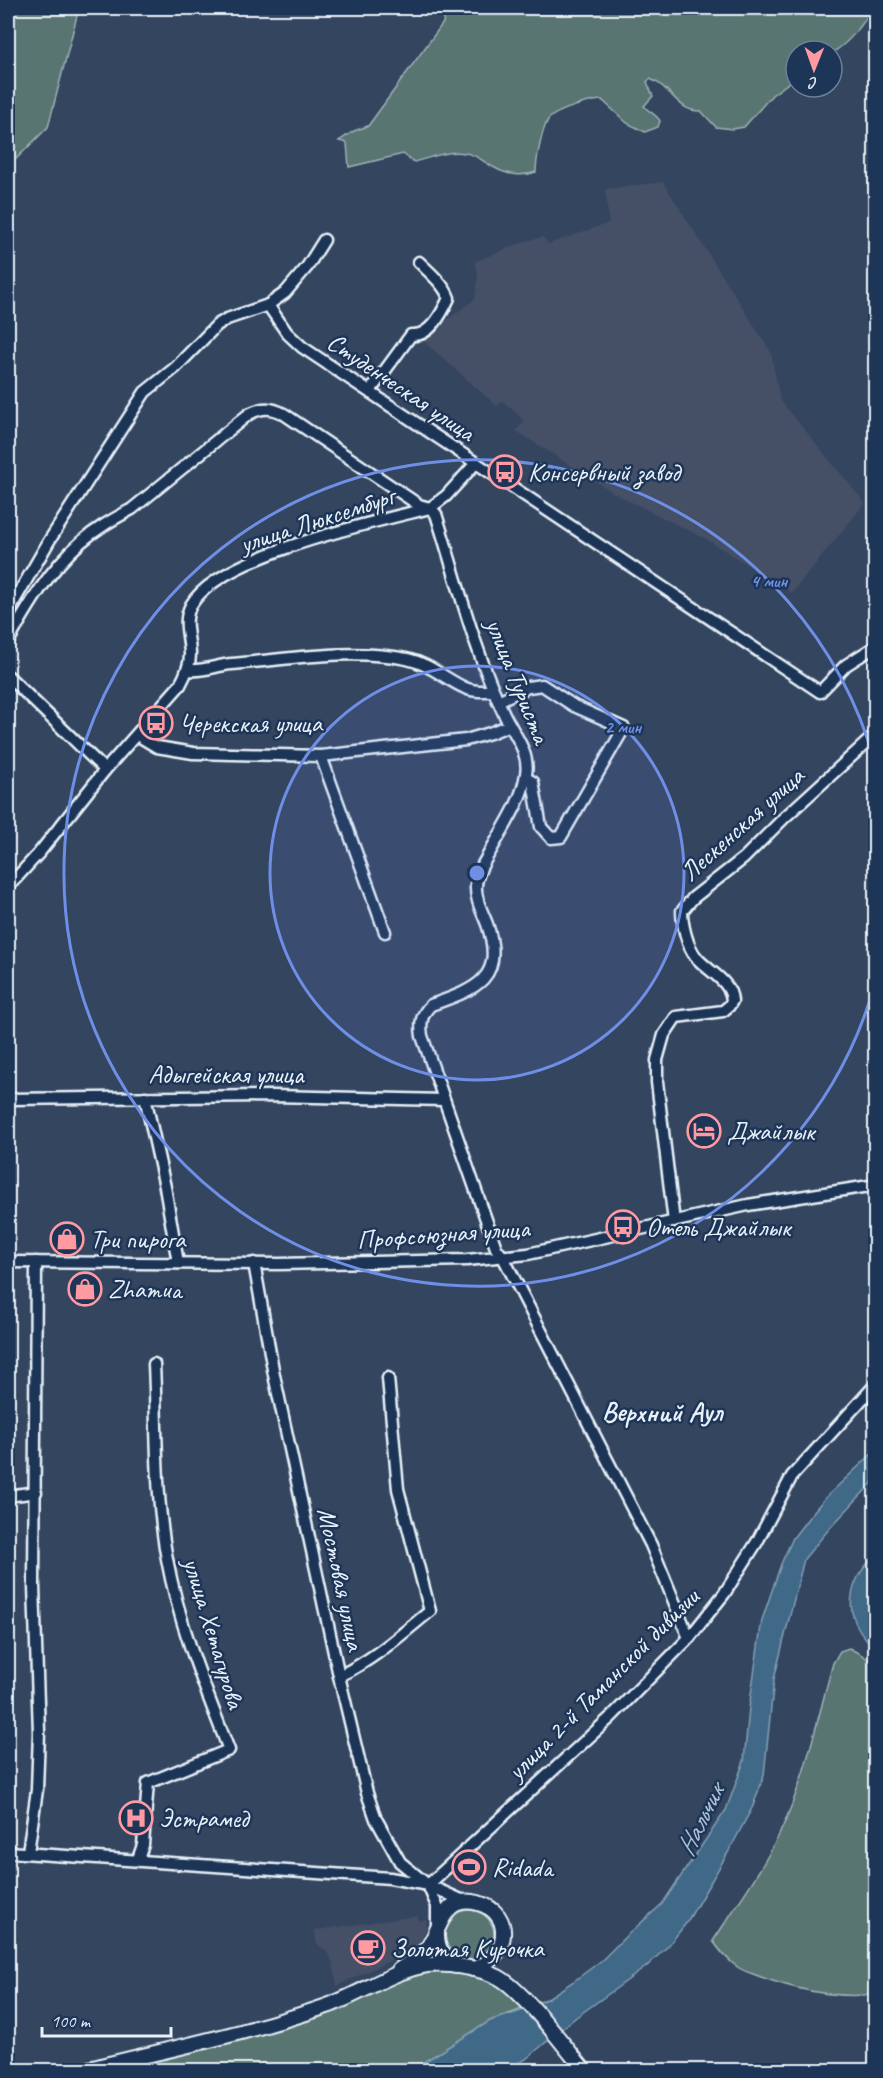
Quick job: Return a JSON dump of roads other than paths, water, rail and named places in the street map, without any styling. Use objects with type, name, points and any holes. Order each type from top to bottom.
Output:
[{"type":"main road","points":[[391,1977],[426,1950],[447,1910],[466,1902],[486,1906],[500,1920],[503,1929],[500,1949],[489,1963],[473,1969]]},
{"type":"main road","points":[[437,1928],[436,1939],[439,1950],[456,1966]]},
{"type":"main road","points":[[500,1949],[502,1964],[517,1992]]},
{"type":"main road","points":[[85,2070],[328,2006],[391,1977],[424,1965],[456,1966],[498,1977],[517,1992],[584,2070]]},
{"type":"street","points":[[8,612],[49,541],[145,392],[175,368],[217,325],[226,319],[268,305],[285,293],[324,240]]},
{"type":"street","points":[[370,391],[411,335],[420,335],[427,331],[449,298],[435,277],[419,262]]},
{"type":"street","name":"Студенческая улица","points":[[268,305],[293,340],[820,692],[846,665],[876,646]]},
{"type":"street","points":[[8,642],[41,587],[81,542],[110,521],[132,509],[249,414],[261,409],[272,408],[284,414],[419,506],[430,508]]},
{"type":"street","name":"улица Люксембург","points":[[8,888],[105,770],[176,691],[187,670],[190,654],[186,627],[187,616],[192,604],[210,584],[233,571],[300,543],[430,508],[446,496],[476,463]]},
{"type":"street","name":"улица Туриста","points":[[430,508],[436,514],[492,691],[520,742],[527,768],[526,778],[508,820],[477,877],[476,895],[494,948],[488,972],[464,993],[431,1005],[423,1014],[422,1036],[496,1248],[503,1257],[651,1545],[689,1638]]},
{"type":"street","points":[[187,670],[201,671],[229,664],[326,654],[358,654],[417,662],[438,671],[465,688],[492,691]]},
{"type":"street","points":[[8,676],[105,770]]},
{"type":"street","points":[[498,701],[528,687],[542,686],[574,706],[624,728],[561,837],[551,838],[544,832],[533,782],[526,778]]},
{"type":"street","points":[[137,735],[157,747],[193,753],[321,756],[466,740],[510,725]]},
{"type":"street","name":"Лескенская улица","points":[[674,1222],[657,1082],[659,1047],[667,1029],[676,1017],[723,1011],[732,1001],[727,986],[693,954],[682,911],[693,898],[744,858],[784,817],[876,734]]},
{"type":"street","points":[[321,756],[385,932]]},
{"type":"street","name":"Адыгейская улица","points":[[8,1099],[273,1096],[444,1100]]},
{"type":"street","points":[[145,1097],[165,1186],[178,1263]]},
{"type":"street","name":"Профсоюзная улица","points":[[8,1262],[410,1262],[503,1257],[556,1248],[747,1205],[876,1185]]},
{"type":"street","points":[[28,1852],[37,1790],[39,1732],[34,1586],[36,1262]]},
{"type":"street","name":"Мостовая улица","points":[[254,1263],[274,1375],[339,1676],[367,1792],[376,1819],[400,1862],[428,1886]]},
{"type":"street","name":"улица Хетагурова","points":[[138,1859],[142,1845],[148,1783],[229,1750],[192,1654],[167,1559],[159,1485],[154,1364]]},
{"type":"street","points":[[339,1676],[376,1655],[430,1611],[398,1489],[388,1378]]},
{"type":"street","name":"улица 2-й Таманской дивизии","points":[[428,1886],[611,1717],[689,1638],[724,1594],[757,1542],[792,1476],[876,1384]]},
{"type":"street","points":[[8,1496],[36,1492]]},
{"type":"street","points":[[8,1852],[138,1859],[390,1878],[428,1886],[466,1902]]},
{"type":"street","points":[[428,1886],[436,1906],[437,1928]]},
{"type":"place","name":"Консервный завод","points":[[505,472]]},
{"type":"place","name":"Черекская улица","points":[[156,723]]},
{"type":"place","name":"Джайлык","points":[[704,1131]]},
{"type":"place","name":"Отель Джайлык","points":[[623,1227]]},
{"type":"place","name":"Три пирога","points":[[67,1239]]},
{"type":"place","name":"Zhamua","points":[[85,1289]]},
{"type":"place","name":"Эстрамед","points":[[136,1818]]},
{"type":"place","name":"Ridada","points":[[469,1867]]},
{"type":"place","name":"Золотая Курочка","points":[[368,1948]]},
{"type":"district","name":"Верхний Аул","points":[[662,1412]]},
{"type":"water label","name":"Нальчик","points":[[700,1820]]}]
